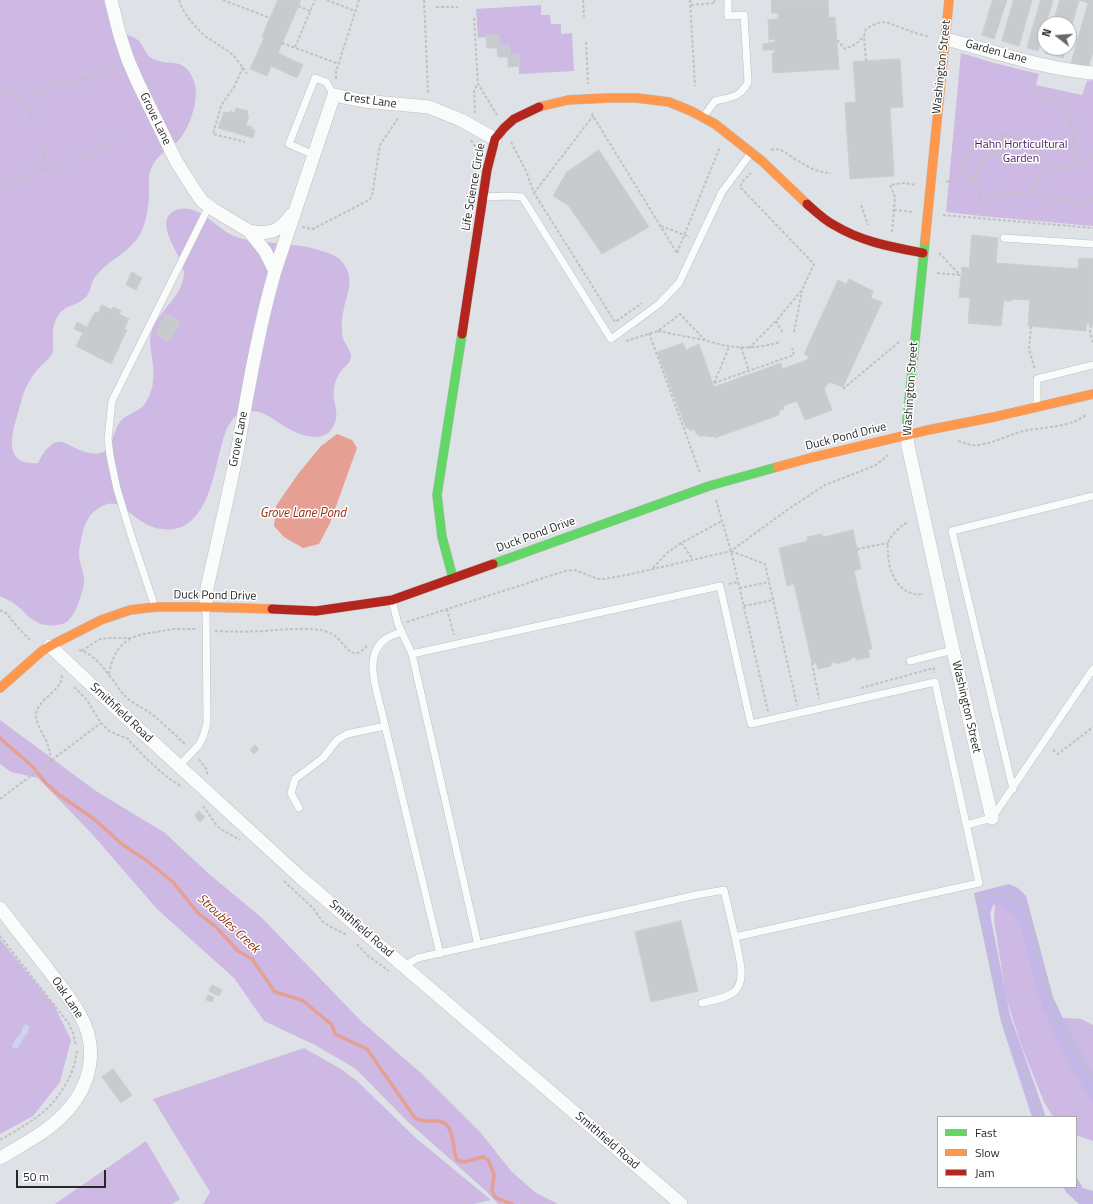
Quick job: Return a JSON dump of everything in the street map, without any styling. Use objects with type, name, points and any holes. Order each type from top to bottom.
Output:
[{"type":"street","name":"Grove Lane","points":[[111,0],[128,60],[176,161],[198,196],[229,220],[249,231],[265,251],[275,271]]},
{"type":"street","name":"Washington Street","points":[[949,0],[939,38],[923,253],[907,420],[907,435],[908,446],[953,650],[992,818]]},
{"type":"street","name":"Garden Lane","points":[[939,38],[1042,65],[1072,71],[1093,73]]},
{"type":"street","name":"Crest Lane","points":[[296,209],[334,95],[379,103],[429,107],[461,120],[495,138]]},
{"type":"street","name":"Life Science Circle","points":[[453,578],[448,563],[438,516],[438,495],[487,170],[495,138],[514,119],[531,110],[545,105],[568,100],[637,98],[669,102],[691,111],[715,124],[762,161],[805,204],[832,225],[861,239],[923,253]]},
{"type":"street","name":"Grove Lane","points":[[249,231],[265,232],[278,229],[288,220],[296,209]]},
{"type":"street","name":"Grove Lane","points":[[206,607],[207,588],[237,454],[254,361],[268,297],[275,271],[296,209]]},
{"type":"street","name":"Duck Pond Drive","points":[[0,688],[42,651],[50,646],[101,620],[130,610],[155,607],[206,607],[316,611],[392,600],[709,486],[810,458],[1093,394]]},
{"type":"street","name":"Smithfield Road","points":[[50,646],[117,710],[301,878],[681,1204]]},
{"type":"street","name":"Oak Lane","points":[[0,908],[77,1009],[88,1035],[91,1054],[89,1071],[84,1087],[75,1102],[62,1117],[44,1131],[0,1158]]},
{"type":"lane","points":[[703,117],[715,102],[737,96],[744,91],[748,82],[744,15],[728,16],[728,2]]},
{"type":"lane","points":[[314,154],[289,144],[315,78],[326,82],[334,95]]},
{"type":"lane","points":[[483,198],[509,196],[522,197],[611,339],[659,304],[679,283],[722,192],[752,153]]},
{"type":"lane","points":[[155,607],[131,535],[114,476],[108,439],[112,401],[209,206]]},
{"type":"lane","points":[[1004,238],[1093,244]]},
{"type":"lane","points":[[1037,407],[1037,379],[1093,365]]},
{"type":"lane","points":[[1013,789],[952,531],[1093,496]]},
{"type":"lane","points":[[412,654],[720,586],[751,724],[935,682],[979,883],[735,937]]},
{"type":"lane","points":[[392,600],[398,624],[412,654],[478,945]]},
{"type":"lane","points":[[179,766],[204,737],[207,723],[206,607]]},
{"type":"lane","points":[[402,632],[385,639],[378,647],[372,668],[440,954]]},
{"type":"lane","points":[[910,661],[953,650]]},
{"type":"lane","points":[[966,825],[992,818],[1093,669]]},
{"type":"lane","points":[[299,808],[291,794],[295,779],[323,758],[337,740],[347,734],[385,726]]},
{"type":"lane","points":[[404,966],[418,958],[724,890],[735,937],[742,977],[738,988],[731,994],[702,1003]]},
{"type":"path","points":[[178,0],[188,16],[204,35],[238,60],[247,74]]},
{"type":"path","points":[[223,0],[270,18]]},
{"type":"path","points":[[295,47],[315,0]]},
{"type":"path","points":[[327,0],[355,11]]},
{"type":"path","points":[[336,81],[339,64],[359,0]]},
{"type":"path","points":[[424,0],[426,5],[428,91],[426,96]]},
{"type":"path","points":[[583,0],[584,17]]},
{"type":"path","points":[[690,0],[695,86]]},
{"type":"path","points":[[691,5],[715,3],[714,0]]},
{"type":"path","points":[[298,6],[310,12]]},
{"type":"path","points":[[436,7],[458,7]]},
{"type":"path","points":[[474,18],[478,84],[504,128],[526,171],[534,193],[615,322],[648,299]]},
{"type":"path","points":[[866,61],[864,36],[866,29],[881,22],[889,23],[915,33],[939,38]]},
{"type":"path","points":[[837,40],[845,49],[856,44],[864,36]]},
{"type":"path","points":[[282,43],[339,64]]},
{"type":"path","points":[[29,107],[41,92],[49,86],[91,77],[128,60]]},
{"type":"path","points":[[243,67],[234,87],[221,106],[213,134],[245,142]]},
{"type":"path","points":[[1036,91],[1042,99],[1060,108],[1067,115],[1072,125],[1075,150],[1080,163]]},
{"type":"path","points":[[0,93],[12,92],[26,106],[29,107],[33,122]]},
{"type":"path","points":[[589,99],[593,116],[677,253],[720,147]]},
{"type":"path","points":[[291,224],[313,229],[369,200],[372,196],[380,145],[401,114]]},
{"type":"path","points":[[534,193],[593,116]]},
{"type":"path","points":[[40,168],[42,170],[46,169],[84,156],[95,154],[109,144],[112,140],[112,132]]},
{"type":"path","points":[[1003,135],[1002,150],[996,151],[989,156],[981,167],[977,176],[975,185],[976,189],[979,190],[981,198],[986,200],[997,191],[1019,194],[1030,191],[1075,204],[1083,204],[1093,199]]},
{"type":"path","points":[[946,182],[954,179],[967,155],[976,146],[986,140],[1003,135],[1014,137],[1025,143],[1043,160],[1045,164],[1043,172],[1030,191]]},
{"type":"path","points":[[470,139],[476,147],[477,153]]},
{"type":"path","points":[[0,180],[6,186],[11,187],[40,168],[44,162],[42,147]]},
{"type":"path","points":[[794,332],[802,290],[814,264],[740,187],[742,182],[770,151],[774,149],[785,151],[794,159],[808,167],[826,173],[831,173]]},
{"type":"path","points":[[1045,164],[1070,168],[1093,155]]},
{"type":"path","points":[[960,169],[968,176],[977,176]]},
{"type":"path","points":[[892,235],[895,197],[890,185],[918,185]]},
{"type":"path","points":[[861,205],[869,228],[864,226]]},
{"type":"path","points":[[894,210],[916,212]]},
{"type":"path","points":[[943,215],[1093,228]]},
{"type":"path","points":[[660,225],[684,236]]},
{"type":"path","points":[[937,273],[961,275],[939,253]]},
{"type":"path","points":[[749,348],[776,321],[802,290]]},
{"type":"path","points":[[658,331],[680,314],[706,340]]},
{"type":"path","points":[[776,321],[783,333]]},
{"type":"path","points":[[1091,325],[1090,331],[1093,344]]},
{"type":"path","points":[[1031,326],[1029,349],[1032,361]]},
{"type":"path","points":[[625,341],[658,331],[729,346],[749,348],[768,346],[781,342]]},
{"type":"path","points":[[649,333],[696,460],[700,475]]},
{"type":"path","points":[[843,389],[903,338]]},
{"type":"path","points":[[729,346],[714,383],[794,355],[792,348]]},
{"type":"path","points":[[741,347],[749,371]]},
{"type":"path","points":[[954,439],[971,446],[978,446],[1021,432],[1049,428],[1069,423],[1081,419],[1087,414]]},
{"type":"path","points":[[406,622],[565,571],[575,570],[598,579],[603,579],[731,551],[787,510],[825,485],[876,465],[890,454]]},
{"type":"path","points":[[716,500],[731,551],[768,711],[775,710]]},
{"type":"path","points":[[652,569],[667,553],[722,521]]},
{"type":"path","points":[[907,523],[903,524],[892,535],[888,543],[888,562],[891,573],[896,581],[908,592],[918,595],[924,594]]},
{"type":"path","points":[[857,550],[888,543]]},
{"type":"path","points":[[681,544],[693,559]]},
{"type":"path","points":[[731,551],[765,564],[797,705]]},
{"type":"path","points":[[739,588],[769,582]]},
{"type":"path","points":[[744,606],[773,600]]},
{"type":"path","points":[[446,608],[452,629]]},
{"type":"path","points":[[0,610],[6,613],[33,643]]},
{"type":"path","points":[[109,674],[117,650],[130,638],[143,634],[174,629],[199,630]]},
{"type":"path","points":[[215,631],[296,629],[320,630],[336,636],[347,649],[354,652],[360,652],[368,644]]},
{"type":"path","points":[[130,638],[108,638],[100,640],[82,651],[98,662],[129,700],[150,713],[186,746]]},
{"type":"path","points":[[812,664],[819,700]]},
{"type":"path","points":[[857,689],[934,668]]},
{"type":"path","points":[[51,761],[48,745],[36,713],[39,706],[61,683],[61,675],[66,679]]},
{"type":"path","points":[[71,684],[87,700],[101,723],[108,730],[118,736],[129,739],[131,743],[150,762],[167,777],[184,788]]},
{"type":"path","points":[[0,799],[101,723]]},
{"type":"path","points":[[1053,750],[1058,754],[1093,727]]},
{"type":"path","points":[[198,758],[207,770],[206,776]]},
{"type":"path","points":[[977,890],[991,968],[1009,1034],[1042,1116]]},
{"type":"path","points":[[978,897],[994,894],[1006,894],[1015,898],[1022,905],[1029,917],[1043,976],[1058,1020],[1093,1083]]},
{"type":"path","points":[[0,936],[69,1024],[75,1040],[77,1052],[68,1079],[60,1094],[52,1104],[38,1117],[0,1140]]},
{"type":"path","points":[[1070,1188],[1079,1196],[1093,1199]]},
{"type":"green space","points":[[0,0],[105,0],[113,33],[133,37],[142,45],[151,58],[185,67],[192,77],[196,91],[196,99],[186,130],[178,141],[159,156],[151,169],[149,178],[148,210],[143,229],[137,239],[95,277],[85,298],[62,311],[57,317],[53,331],[53,352],[36,372],[27,386],[22,397],[15,422],[12,447],[14,454],[19,460],[27,463],[38,463],[43,453],[57,442],[65,443],[90,453],[104,452],[110,445],[119,423],[128,415],[141,408],[145,403],[152,388],[153,379],[150,339],[152,330],[156,321],[179,291],[184,273],[183,266],[167,232],[166,224],[168,216],[174,211],[188,209],[195,211],[202,214],[228,233],[241,238],[303,246],[328,253],[337,257],[343,263],[349,276],[349,287],[343,314],[342,336],[351,358],[335,383],[334,399],[336,419],[331,430],[323,436],[307,436],[291,430],[259,412],[247,412],[235,417],[229,424],[222,442],[207,496],[198,513],[186,524],[174,529],[160,529],[141,521],[115,504],[108,504],[97,509],[93,512],[86,523],[80,546],[79,558],[83,572],[84,584],[80,599],[69,620],[65,623],[56,625],[46,625],[37,622],[10,601],[0,596]]},
{"type":"green space","points":[[541,5],[541,15],[550,15],[551,24],[561,24],[561,34],[572,33],[574,71],[519,74],[519,55],[510,55],[509,45],[499,46],[499,35],[478,38],[476,9]]},
{"type":"green space","name":"Hahn Horticultural Garden","points":[[961,53],[1039,74],[1036,85],[1082,95],[1087,81],[1093,80],[1093,226],[946,212]]},
{"type":"green space","points":[[0,720],[96,791],[165,833],[209,874],[262,918],[361,1021],[422,1074],[480,1132],[512,1172],[536,1193],[558,1204],[498,1204],[486,1191],[407,1121],[356,1069],[315,1045],[264,1021],[234,978],[157,909],[93,835],[38,778],[11,772],[0,764]]},
{"type":"green space","points":[[995,902],[1010,904],[1023,924],[1046,1017],[1081,1019],[1093,1025],[1093,1141],[1077,1135],[1077,1116],[1052,1116],[1044,1102],[1021,1045],[1006,997],[994,920]]},
{"type":"green space","points":[[0,939],[54,1005],[71,1040],[60,1082],[33,1116],[0,1134]]},
{"type":"green space","points":[[304,1048],[341,1069],[357,1081],[417,1139],[491,1200],[474,1204],[203,1204],[210,1192],[153,1099]]},
{"type":"green space","points":[[146,1141],[180,1199],[172,1204],[55,1204]]},
{"type":"sand","points":[[25,1024],[29,1026],[28,1033],[16,1049],[12,1047],[14,1041],[21,1033]]},
{"type":"shaded area","points":[[1009,884],[1018,888],[1026,896],[1053,997],[1069,1031],[1093,1073],[1093,1102],[1070,1067],[1043,1010],[1018,920],[1001,904],[993,905],[990,914],[1010,1015],[1046,1116],[1032,1116],[1001,1022],[974,893]]},
{"type":"shaded area","points":[[1077,1178],[1083,1188],[1093,1191],[1093,1204],[1079,1204],[1064,1188],[1077,1188]]},
{"type":"water","name":"Grove Lane Pond","points":[[337,434],[352,440],[357,448],[330,523],[319,544],[303,548],[284,537],[274,526],[276,506],[298,474],[321,446]]},
{"type":"building","points":[[278,0],[301,0],[278,53],[303,65],[297,78],[271,66],[267,76],[250,69],[264,38],[262,37]]},
{"type":"building","points":[[772,0],[828,0],[829,18],[835,17],[839,69],[773,73],[772,53],[775,52],[775,50],[763,50],[763,44],[775,42],[775,39],[769,40],[768,20],[778,19],[778,13],[772,13]]},
{"type":"building","points":[[993,0],[1007,0],[994,39],[982,35]]},
{"type":"building","points":[[1014,0],[1032,0],[1019,46],[1002,41]]},
{"type":"building","points":[[1041,0],[1053,0],[1048,16],[1037,16],[1037,51],[1027,48]]},
{"type":"building","points":[[1060,0],[1079,0],[1075,16],[1055,16]]},
{"type":"building","points":[[1079,0],[1093,0],[1093,52],[1088,68],[1071,63],[1073,56],[1077,56],[1077,42],[1088,3]]},
{"type":"building","points":[[499,35],[499,46],[509,45],[510,55],[519,54],[520,66],[508,67],[508,57],[498,57],[497,48],[487,48],[486,36]]},
{"type":"building","points":[[900,59],[903,107],[890,108],[894,176],[850,179],[845,103],[856,102],[853,62]]},
{"type":"building","points":[[236,108],[248,111],[247,116],[249,116],[246,125],[255,130],[253,138],[218,128],[224,112],[229,113],[230,111],[235,113]]},
{"type":"building","points":[[599,150],[649,227],[602,254],[568,205],[553,196],[566,173]]},
{"type":"building","points":[[972,235],[998,238],[996,263],[1078,269],[1079,258],[1093,259],[1093,325],[1086,324],[1086,331],[1028,326],[1030,300],[1012,299],[1012,301],[1005,301],[1005,298],[1001,326],[968,323],[970,298],[959,297],[962,267],[969,268]]},
{"type":"building","points":[[132,272],[142,278],[136,290],[126,285]]},
{"type":"building","points":[[849,279],[873,291],[871,298],[882,302],[843,387],[830,382],[824,388],[832,410],[805,420],[797,401],[783,406],[784,409],[779,411],[779,415],[715,438],[714,436],[699,436],[694,429],[690,431],[686,428],[657,352],[683,343],[686,350],[699,344],[714,387],[781,363],[782,369],[807,360],[809,357],[804,354],[838,280],[846,284]]},
{"type":"building","points":[[102,305],[112,310],[113,307],[121,311],[119,314],[129,319],[124,329],[127,330],[111,364],[76,346],[83,333],[74,329],[77,322],[87,327],[95,312],[98,313]]},
{"type":"building","points":[[166,314],[180,322],[169,341],[156,334]]},
{"type":"building","points":[[853,530],[861,569],[854,571],[872,649],[868,650],[870,657],[856,660],[855,657],[851,658],[851,660],[836,664],[836,662],[831,663],[831,666],[818,669],[816,663],[812,663],[794,584],[787,586],[779,548],[808,541],[807,537],[822,534],[823,537]]},
{"type":"building","points":[[255,745],[259,749],[254,754],[250,750]]},
{"type":"building","points":[[199,811],[205,817],[200,822],[195,816]]},
{"type":"building","points":[[681,921],[698,991],[651,1002],[635,932]]},
{"type":"building","points":[[212,985],[222,990],[219,996],[209,991]]},
{"type":"building","points":[[208,995],[214,997],[212,1002],[206,1000]]},
{"type":"building","points":[[113,1069],[132,1095],[121,1103],[102,1077]]},
{"type":"waterway","name":"Stroubles Creek","points":[[0,738],[34,768],[46,783],[58,794],[94,819],[123,845],[146,860],[173,882],[198,913],[215,926],[238,951],[252,959],[275,992],[302,1000],[332,1025],[335,1034],[367,1049],[415,1118],[423,1121],[443,1122],[447,1125],[452,1136],[457,1160],[464,1162],[483,1157],[488,1160],[494,1174],[492,1191],[496,1198],[512,1204]]},
{"type":"traffic: fast","points":[[907,435],[907,420],[925,241]]},
{"type":"traffic: fast","points":[[453,578],[442,537],[437,495],[462,334]]},
{"type":"traffic: fast","points":[[493,564],[709,486],[777,467]]},
{"type":"traffic: slow","points":[[925,241],[949,0]]},
{"type":"traffic: slow","points":[[539,107],[568,100],[608,98],[637,98],[669,102],[691,111],[715,124],[762,161],[807,204]]},
{"type":"traffic: slow","points":[[777,467],[928,430],[994,417],[1093,394]]},
{"type":"traffic: slow","points":[[0,688],[42,651],[50,646],[101,620],[130,610],[155,607],[272,609]]},
{"type":"traffic: jam","points":[[462,334],[487,170],[495,139],[514,119],[539,107]]},
{"type":"traffic: jam","points":[[807,204],[827,221],[855,236],[877,243],[923,253]]},
{"type":"traffic: jam","points":[[272,609],[316,611],[392,600],[493,564]]}]
